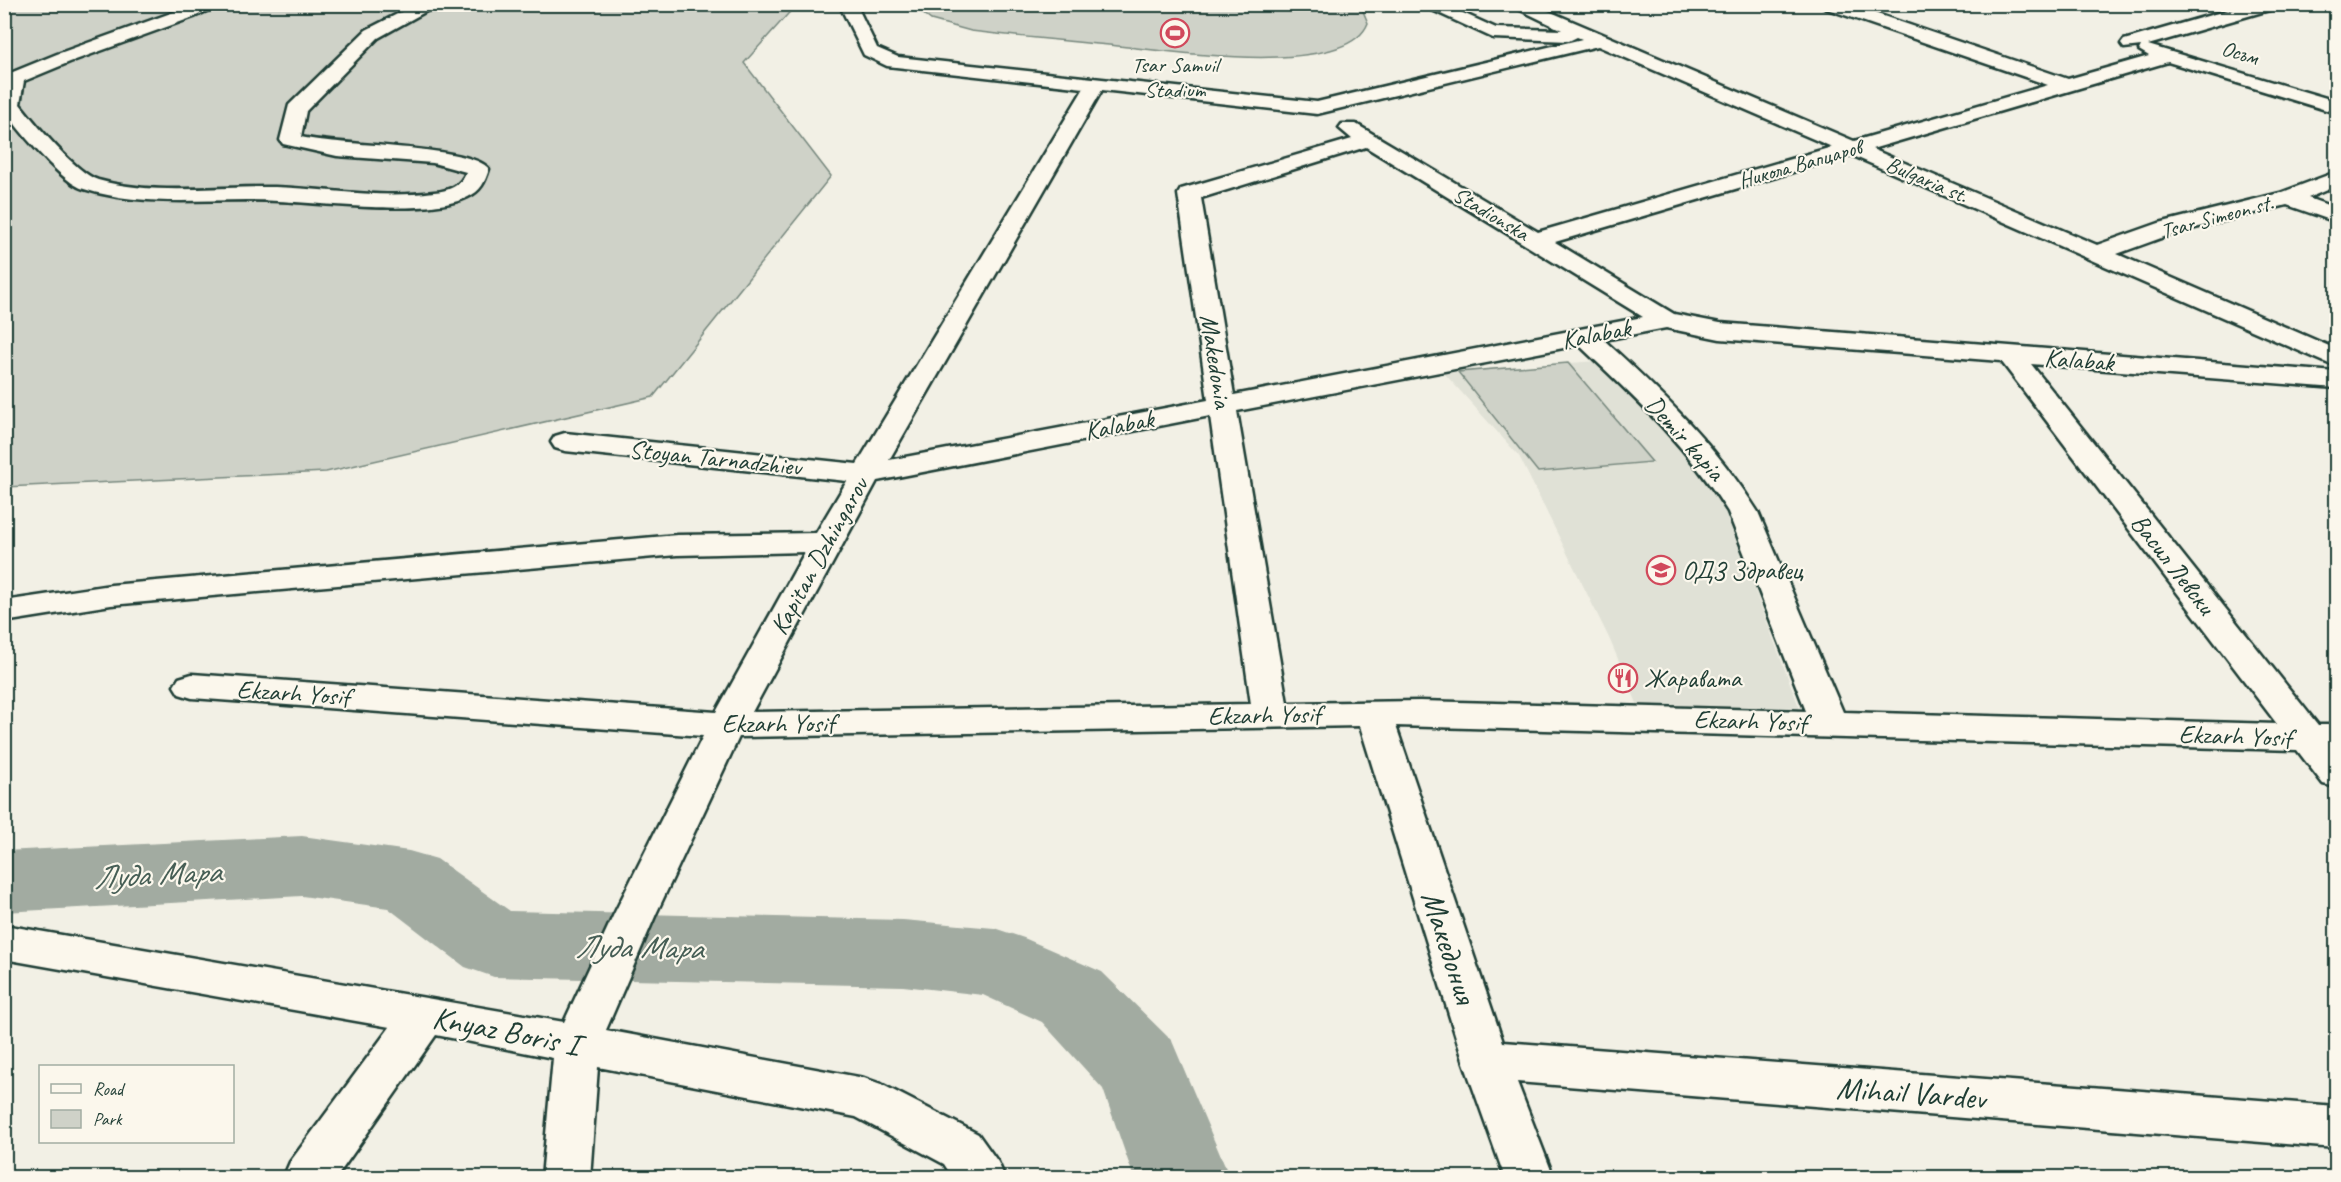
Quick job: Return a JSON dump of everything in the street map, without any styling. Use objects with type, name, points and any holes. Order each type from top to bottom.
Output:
[{"type":"street","points":[[213,4],[174,20],[58,57],[15,78],[10,105],[45,147],[88,184],[136,195],[277,194],[349,200],[434,199],[460,193],[473,184],[478,169],[455,159],[314,148],[290,140],[296,109],[372,34],[431,4]]},
{"type":"street","points":[[846,4],[870,51],[894,62],[1096,86],[1317,108],[1595,38]]},
{"type":"street","points":[[1427,4],[1493,33],[1595,38]]},
{"type":"street","name":"Bulgaria st.","points":[[1516,4],[2337,359]]},
{"type":"street","points":[[1830,4],[2069,86]]},
{"type":"street","name":"Осъм","points":[[2270,4],[2130,44],[2337,107]]},
{"type":"street","name":"Никола Вапцаров","points":[[1534,241],[2169,56]]},
{"type":"street","name":"Kapitan Dzhingarov","points":[[566,1178],[577,1044],[634,914],[727,724],[826,542],[1096,86]]},
{"type":"street","name":"Stadionska","points":[[1317,108],[1666,320]]},
{"type":"street","name":"Makedonia","points":[[1271,714],[1189,194],[1369,140]]},
{"type":"street","name":"Tsar Simeon st.","points":[[2096,253],[2167,228],[2288,198],[2337,178]]},
{"type":"street","points":[[2288,198],[2337,215]]},
{"type":"street","name":"Kalabak","points":[[865,474],[1666,320],[1682,326],[1720,331],[2337,380]]},
{"type":"street","name":"Demir kapia","points":[[1585,336],[1675,422],[1703,452],[1728,485],[1743,512],[1829,723]]},
{"type":"street","name":"Васил Левски","points":[[2010,355],[2322,738],[2337,774]]},
{"type":"street","name":"Stoyan Tarnadzhiev","points":[[565,442],[865,474]]},
{"type":"street","points":[[4,612],[111,595],[676,545],[826,542]]},
{"type":"street","name":"Ekzarh Yosif","points":[[192,686],[727,724],[1374,714],[1829,723],[2322,738]]},
{"type":"street","name":"Македония","points":[[1374,714],[1486,1060],[1530,1178]]},
{"type":"street","name":"Knyaz Boris I","points":[[4,942],[425,1015],[864,1098],[961,1149],[981,1178]]},
{"type":"street","points":[[307,1178],[425,1015]]},
{"type":"street","name":"Mihail Vardev","points":[[1486,1060],[2337,1126]]},
{"type":"shaded area","name":"ОДЗ Здравец","points":[[1596,361],[1670,432],[1721,501],[1801,712],[1639,708],[1609,638],[1519,456],[1444,373]]},
{"type":"green space","points":[[4,5],[796,5],[744,63],[831,176],[653,397],[326,472],[5,487]]},
{"type":"green space","name":"Tsar Samuil Stadium","points":[[912,5],[1355,5],[1363,11],[1368,23],[1353,40],[1327,51],[1292,56],[1253,57],[1213,56],[971,31],[931,20]]},
{"type":"green space","points":[[1568,363],[1652,462],[1538,472],[1458,372]]},
{"type":"waterway","name":"Луда Мара","points":[[4,882],[302,866],[409,881],[494,944],[903,953],[994,962],[1072,997],[1140,1068],[1182,1178]]},
{"type":"place","name":"Tsar Samuil Stadium","points":[[1175,33]]},
{"type":"place","name":"ОДЗ Здравец","points":[[1661,570]]},
{"type":"place","name":"Жаравата","points":[[1623,678]]}]
